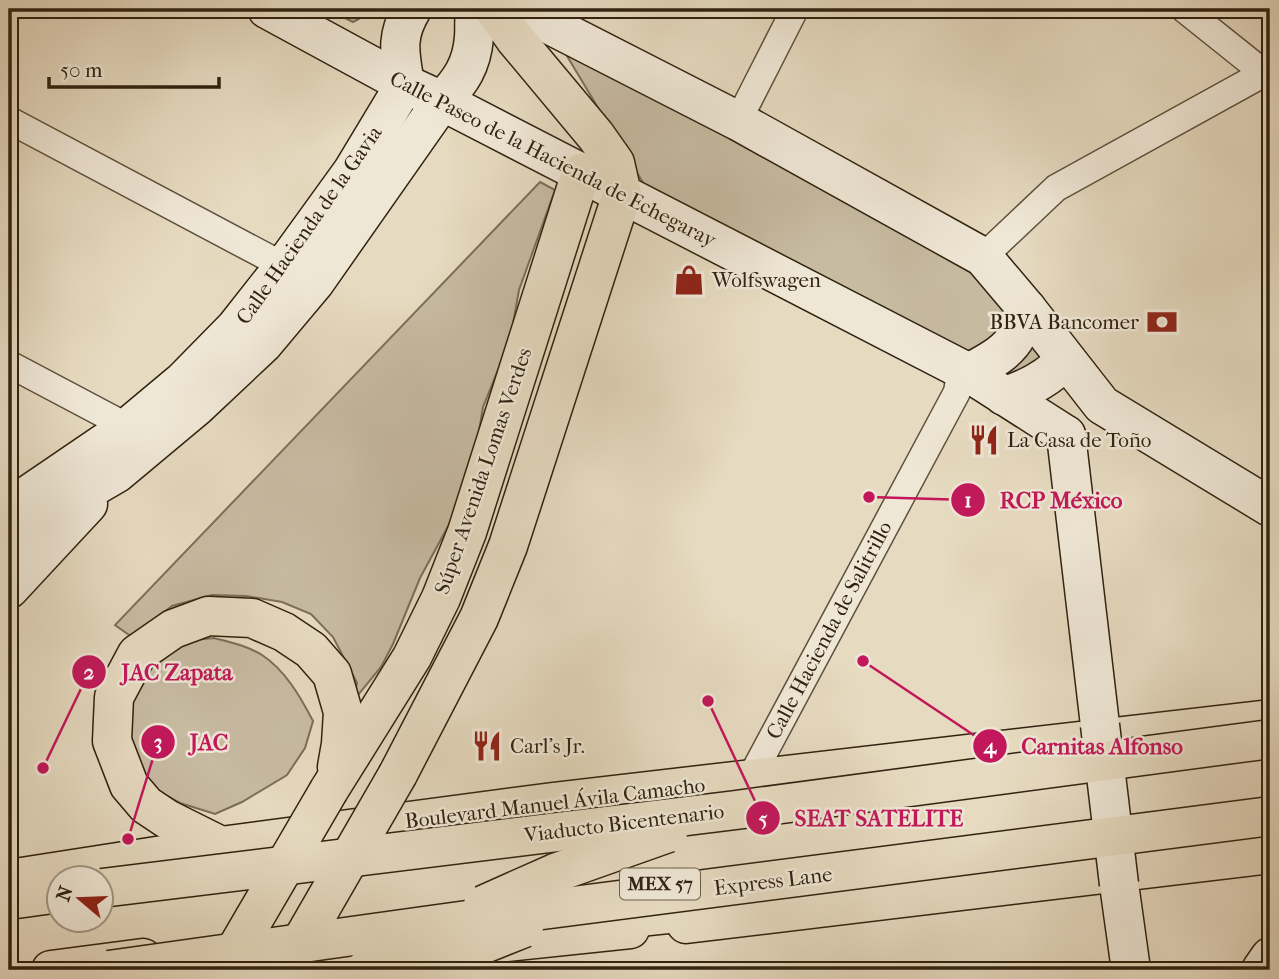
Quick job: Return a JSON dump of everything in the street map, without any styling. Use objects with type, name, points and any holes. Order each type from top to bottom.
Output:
[{"type":"main road","name":"Calle Paseo de la Hacienda de Echegaray","points":[[267,9],[405,84],[963,370],[1066,435]]},
{"type":"main road","points":[[405,84],[400,36],[412,9]]},
{"type":"main road","name":"Calle Hacienda de la Gavia","points":[[9,508],[196,407],[263,344],[315,282],[442,101],[467,70],[472,54],[476,9]]},
{"type":"main road","points":[[285,970],[398,774],[479,618],[508,546],[622,194],[615,163],[596,136],[515,40],[494,9]]},
{"type":"main road","points":[[519,9],[738,121],[983,257],[1102,405],[1270,507]]},
{"type":"main road","name":"Calle Hacienda de la Gavia","points":[[9,536],[115,449],[236,327],[352,172],[405,84]]},
{"type":"main road","name":"Súper Avenida Lomas Verdes","points":[[224,970],[332,785],[412,657],[440,598],[467,532],[581,173]]},
{"type":"main road","points":[[553,262],[566,252],[581,251],[593,259],[598,271]]},
{"type":"main road","points":[[963,370],[994,359],[1007,349],[1017,336],[1027,309]]},
{"type":"main road","points":[[1004,396],[1041,381],[1066,360]]},
{"type":"main road","points":[[1102,405],[1066,435],[1131,970]]},
{"type":"main road","name":"Calle Hacienda de la Gavia","points":[[9,589],[115,449]]},
{"type":"main road","points":[[221,846],[167,819],[146,805],[129,785],[112,741],[114,697],[137,654],[173,629],[208,616],[252,618],[284,632],[311,650],[332,674],[343,712],[341,744],[332,785]]},
{"type":"main road","name":"Boulevard Manuel Ávila Camacho","points":[[9,880],[221,846],[553,802],[743,794],[1270,719]]},
{"type":"main road","name":"Viaducto Bicentenario","points":[[116,886],[743,794],[1270,739]]},
{"type":"main road","name":"MEX 57","points":[[116,903],[1270,758]]},
{"type":"main road","points":[[365,970],[436,926],[743,794]]},
{"type":"main road","name":"MEX 57","points":[[51,970],[515,903],[1270,805]]},
{"type":"main road","name":"Express Lane","points":[[109,970],[496,916],[1270,816]]},
{"type":"main road","points":[[299,970],[515,935],[1270,842]]},
{"type":"main road","points":[[202,970],[357,948],[712,921],[1270,854]]},
{"type":"main road","points":[[9,900],[46,895]]},
{"type":"main road","points":[[9,912],[46,909]]},
{"type":"main road","points":[[419,970],[515,935]]},
{"type":"main road","points":[[442,970],[515,935]]},
{"type":"main road","points":[[1261,970],[1270,957]]},
{"type":"street","points":[[738,121],[795,9]]},
{"type":"street","points":[[983,257],[1056,188],[1267,71],[1184,9]]},
{"type":"street","points":[[9,120],[284,266]]},
{"type":"street","points":[[9,364],[115,449]]},
{"type":"street","name":"Calle Hacienda de Salitrillo","points":[[743,794],[957,392],[963,370]]},
{"type":"shaded area","points":[[327,9],[377,9],[353,22]]},
{"type":"shaded area","points":[[564,51],[987,269],[1052,349],[1009,380],[645,186]]},
{"type":"shaded area","points":[[540,182],[555,190],[519,290],[510,340],[483,407],[476,449],[458,508],[420,578],[381,667],[354,700],[357,683],[333,637],[311,614],[282,602],[246,596],[212,595],[172,606],[132,637],[115,625]]},
{"type":"shaded area","points":[[214,638],[251,649],[270,661],[291,684],[313,721],[305,748],[287,775],[242,802],[215,814],[180,803],[145,784],[130,744],[132,692],[146,673],[177,646],[194,640]]},
{"type":"place","name":"Wolfswagen","points":[[689,280]]},
{"type":"place","name":"BBVA Bancomer","points":[[1162,322]]},
{"type":"place","name":"La Casa de Toño","points":[[984,440]]},
{"type":"place","name":"RCP México","points":[[869,497]]},
{"type":"place","name":"Carnitas Alfonso","points":[[863,661]]},
{"type":"place","name":"SEAT SATELITE","points":[[708,701]]},
{"type":"place","name":"Carl's Jr.","points":[[487,746]]},
{"type":"place","name":"JAC Zapata","points":[[43,768]]},
{"type":"place","name":"JAC","points":[[128,839]]}]
